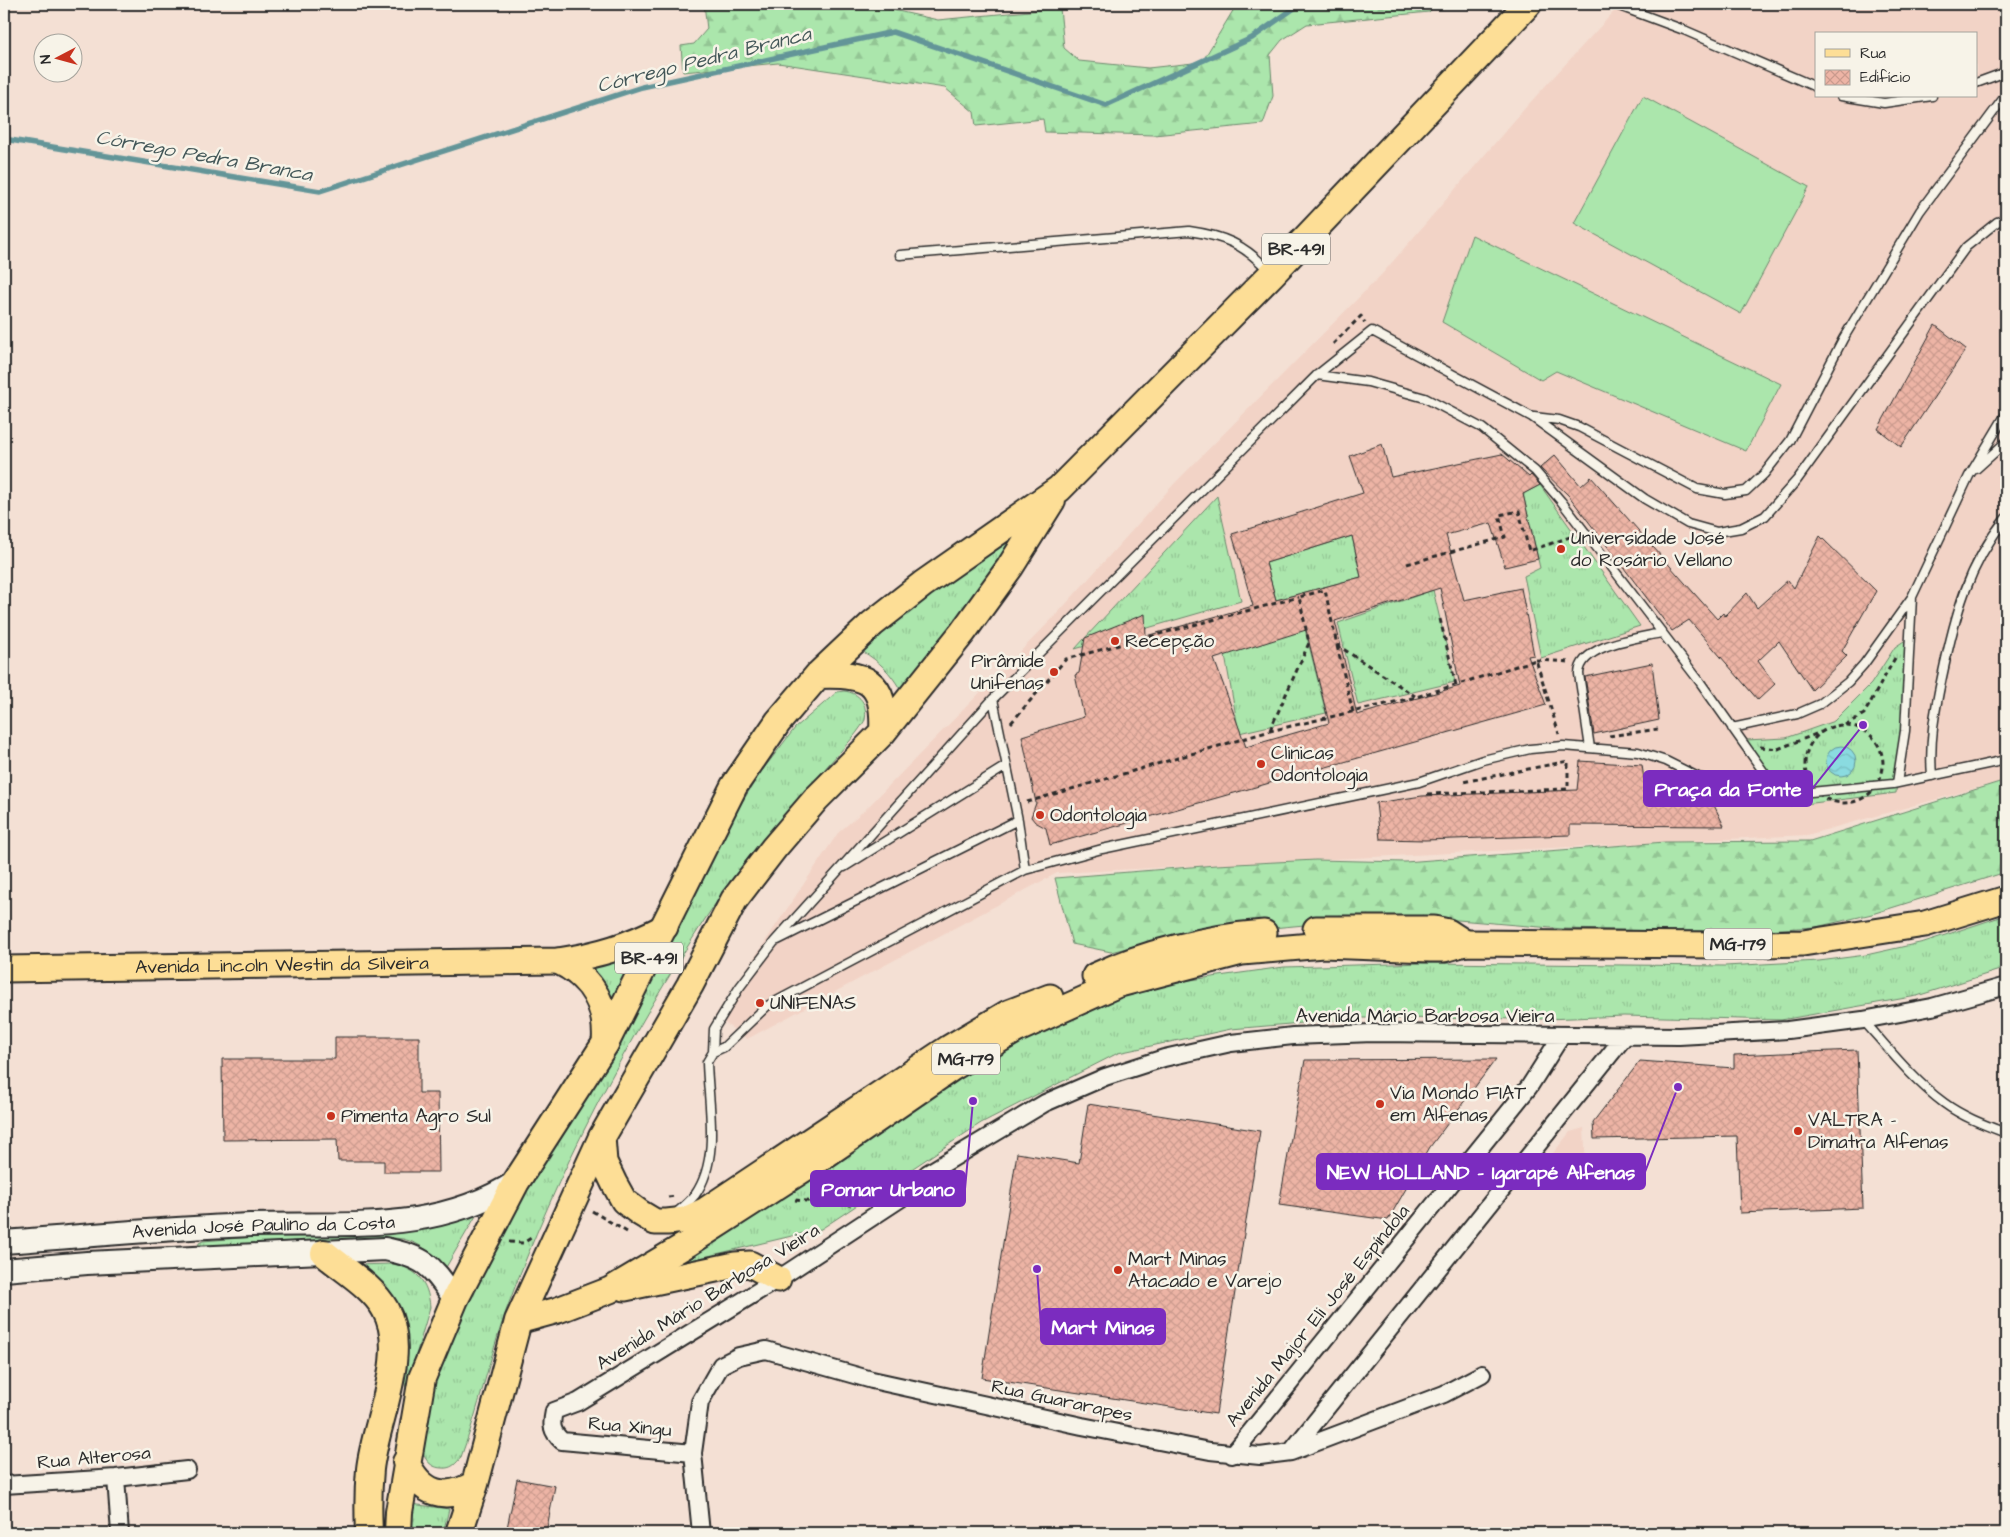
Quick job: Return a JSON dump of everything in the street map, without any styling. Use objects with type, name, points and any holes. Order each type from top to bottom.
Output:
[{"type":"highway","name":"BR-491","points":[[398,1533],[406,1462],[422,1378],[455,1299],[516,1182],[605,1044],[734,786],[778,722],[818,675],[872,624],[923,584],[1059,489],[1272,274],[1528,4]]},
{"type":"highway","name":"BR-491","points":[[459,1533],[475,1484],[518,1321],[602,1137],[690,985],[734,900],[774,848],[816,800],[882,732],[964,632],[1010,567],[1059,489]]},
{"type":"highway","points":[[818,675],[845,674],[860,678],[873,686],[884,712],[882,732]]},
{"type":"highway","points":[[324,1253],[377,1297],[386,1312],[393,1334],[394,1359],[370,1469],[369,1533]]},
{"type":"highway","points":[[406,1462],[412,1475],[422,1486],[435,1492],[449,1494],[463,1491],[475,1484]]},
{"type":"main road","name":"MG-179","points":[[518,1321],[558,1310],[610,1290],[689,1243],[827,1154],[952,1068],[1016,1030],[1116,985],[1242,952],[1323,945],[1430,950],[1444,949],[1465,943],[1722,945],[1803,943],[1925,924],[2006,899]]},
{"type":"main road","name":"Avenida Lincoln Westin da Silveira","points":[[4,969],[558,961],[596,955],[632,944],[665,927]]},
{"type":"main road","name":"MG-179","points":[[602,1137],[604,1162],[624,1200],[655,1222],[685,1220],[706,1210],[941,1053],[1008,1013],[1042,1001],[1105,972],[1167,951],[1240,935],[1326,929],[1434,929],[1448,932],[1465,943]]},
{"type":"main road","points":[[558,961],[578,972],[593,988],[605,1015],[605,1044]]},
{"type":"main road","name":"Avenida José Paulino da Costa","points":[[4,1242],[250,1225],[364,1224],[425,1218],[468,1208],[492,1198],[516,1182]]},
{"type":"main road","points":[[179,1230],[179,1259]]},
{"type":"main road","points":[[86,1236],[87,1263]]},
{"type":"main road","name":"Avenida José Paulino da Costa","points":[[4,1270],[87,1263],[386,1249],[410,1254],[430,1265],[455,1299]]},
{"type":"main road","points":[[610,1290],[735,1265],[750,1264],[778,1279]]},
{"type":"street","name":"Avenida Mário Barbosa Vieira","points":[[562,1441],[555,1435],[551,1427],[554,1412],[578,1402],[778,1279],[906,1195],[928,1173],[1045,1103],[1105,1077],[1164,1058],[1231,1043],[1293,1036],[1373,1032],[1679,1036],[1788,1030],[1863,1020],[1932,1007],[2006,986]]},
{"type":"street","name":"Avenida Major Eli José Espíndola","points":[[1232,1455],[1529,1087],[1562,1035]]},
{"type":"street","points":[[1291,1452],[1625,1036]]},
{"type":"street","name":"Rua Guararapes","points":[[701,1533],[693,1453],[700,1402],[721,1365],[739,1356],[766,1350],[872,1380],[1082,1426],[1232,1455],[1260,1456],[1291,1452],[1444,1394],[1482,1374]]},
{"type":"street","name":"Rua Xingu","points":[[562,1441],[693,1453]]},
{"type":"street","name":"Rua Alterosa","points":[[4,1485],[116,1478],[187,1470]]},
{"type":"street","points":[[116,1478],[120,1533]]},
{"type":"lane","points":[[1614,4],[1684,30],[1815,87]]},
{"type":"lane","points":[[1978,81],[2006,72]]},
{"type":"lane","points":[[1532,417],[1559,420],[1579,427],[1697,489],[1725,494],[1746,491],[1764,474],[1790,441],[1843,339],[1920,212],[2006,95]]},
{"type":"lane","points":[[1853,98],[1884,103],[1918,98]]},
{"type":"lane","points":[[667,1222],[695,1194],[704,1173],[710,1150],[707,1062],[713,1052],[714,1029],[739,988],[774,942],[993,699],[1317,376],[1372,331],[1532,417],[1645,499],[1688,524],[1717,532],[1741,528],[1764,516],[1797,480],[1966,247],[1997,222],[2006,219]]},
{"type":"lane","points":[[900,255],[1189,231],[1215,235],[1239,244],[1259,260],[1272,274]]},
{"type":"lane","points":[[1317,376],[1368,382],[1425,398],[1482,428],[1535,470],[1586,532],[1780,794]]},
{"type":"lane","points":[[1732,728],[1797,714],[1834,694],[1864,664],[1912,597],[1969,476],[2006,414]]},
{"type":"lane","points":[[1969,476],[2006,442]]},
{"type":"lane","points":[[1932,776],[1930,748],[1934,718],[1954,620],[1976,562],[1990,538],[2006,518]]},
{"type":"lane","points":[[1895,783],[1906,723],[1912,597]]},
{"type":"lane","points":[[1590,748],[1580,674],[1582,662],[1588,655],[1609,646],[1661,633]]},
{"type":"lane","points":[[993,699],[1018,820],[1025,870]]},
{"type":"lane","points":[[713,1052],[730,1042],[767,1006],[1025,870],[1102,848],[1419,782],[1484,760],[1530,749],[1563,746],[1638,752],[1666,761],[1698,777],[1780,794],[1875,787],[2006,760]]},
{"type":"lane","points":[[836,872],[1006,766]]},
{"type":"lane","points":[[774,942],[1018,820]]},
{"type":"lane","points":[[1863,1020],[1914,1076],[1944,1103],[1975,1121],[2006,1133]]},
{"type":"path","points":[[1407,564],[1505,537],[1500,515],[1519,511],[1529,551],[1586,532]]},
{"type":"path","points":[[1012,732],[1011,724],[1066,659],[1325,590],[1353,712]]},
{"type":"path","points":[[1270,731],[1309,643],[1299,597]]},
{"type":"path","points":[[1440,619],[1456,685]]},
{"type":"path","points":[[1337,645],[1416,697]]},
{"type":"path","points":[[1845,725],[1864,714],[1899,651]]},
{"type":"path","points":[[1023,794],[1024,803],[1270,731],[1416,697],[1536,660],[1582,662]]},
{"type":"path","points":[[1536,660],[1563,746]]},
{"type":"path","points":[[1759,754],[1754,746],[1778,749],[1833,727],[1845,725],[1857,727],[1868,733],[1882,753],[1883,766],[1875,787],[1865,797],[1852,802],[1839,802],[1827,799],[1816,790],[1809,780],[1806,767],[1807,754],[1812,742],[1821,732]]},
{"type":"path","points":[[1589,739],[1658,729]]},
{"type":"path","points":[[1865,791],[1875,787],[1892,787],[1895,783]]},
{"type":"path","points":[[1817,799],[1836,797]]},
{"type":"path","points":[[785,1200],[852,1205]]},
{"type":"path","points":[[507,1241],[523,1243],[530,1239],[534,1231]]},
{"type":"shaded area","name":"Universidade José do Rosário Vellano","points":[[1621,4],[2006,4],[2006,780],[1807,835],[1057,873],[747,1039],[715,1016],[838,833],[868,807],[1056,615],[1174,484],[1382,274],[1526,107]]},
{"type":"shaded area","points":[[1584,1128],[1587,1187],[1526,1187],[1570,1132]]},
{"type":"green space","points":[[704,4],[866,4],[938,20],[1060,8],[1064,48],[1079,61],[1148,68],[1202,62],[1237,4],[1436,4],[1429,12],[1307,24],[1282,40],[1270,55],[1273,96],[1263,124],[1154,135],[1045,132],[1043,119],[976,126],[974,112],[945,88],[778,63],[683,72],[681,46],[694,44],[707,29]]},
{"type":"green space","points":[[1643,96],[1809,187],[1741,314],[1574,223]]},
{"type":"green space","points":[[1472,235],[1781,384],[1746,451],[1556,371],[1541,380],[1442,322]]},
{"type":"green space","points":[[1540,485],[1640,626],[1541,658],[1524,576],[1540,568],[1523,494]]},
{"type":"green space","points":[[1217,496],[1241,601],[1075,649],[1085,638]]},
{"type":"green space","points":[[1024,525],[922,668],[900,689],[884,668],[862,651],[885,626]]},
{"type":"green space","points":[[1352,536],[1361,577],[1276,600],[1266,563]]},
{"type":"green space","points":[[1433,590],[1455,682],[1358,705],[1338,623]]},
{"type":"green space","points":[[1305,629],[1326,713],[1239,733],[1224,650]]},
{"type":"green space","points":[[1904,641],[1907,651],[1906,690],[1896,793],[1788,806],[1746,740],[1786,738],[1834,721],[1871,684],[1895,647]]},
{"type":"green space","points":[[844,691],[854,694],[862,700],[866,714],[865,720],[851,740],[829,764],[720,897],[677,963],[621,1059],[571,1157],[526,1259],[500,1329],[461,1457],[448,1468],[434,1466],[429,1463],[424,1455],[424,1430],[432,1392],[451,1326],[730,822],[758,776],[795,728],[837,692]]},
{"type":"green space","points":[[2006,780],[2006,872],[1872,914],[1816,927],[1745,931],[1667,931],[1563,929],[1458,920],[1326,923],[1165,938],[1111,952],[1072,944],[1055,878],[1216,865],[1316,860],[1405,862],[1665,842],[1810,841]]},
{"type":"green space","points":[[2006,915],[2006,968],[1917,996],[1781,1020],[1624,1016],[1546,1019],[1361,1018],[1231,1029],[1118,1053],[981,1123],[821,1229],[683,1262],[955,1078],[1037,1030],[1084,1009],[1169,983],[1284,967],[1427,963],[1725,966],[1819,961],[1866,955],[1924,942]]},
{"type":"green space","points":[[638,952],[614,998],[584,967]]},
{"type":"green space","points":[[477,1214],[445,1269],[432,1254],[421,1246],[403,1239],[393,1238],[371,1239],[316,1247],[198,1248],[199,1243],[203,1241],[455,1221]]},
{"type":"green space","points":[[392,1264],[408,1269],[419,1277],[427,1290],[429,1298],[430,1307],[406,1389],[407,1343],[402,1321],[388,1300],[353,1265]]},
{"type":"green space","points":[[411,1504],[449,1509],[443,1533],[412,1533]]},
{"type":"water","points":[[1841,746],[1852,750],[1856,761],[1852,772],[1841,776],[1830,772],[1826,761],[1830,750]]},
{"type":"building","points":[[1935,325],[1966,349],[1901,447],[1878,429]]},
{"type":"building","points":[[1382,444],[1391,477],[1502,454],[1529,477],[1531,475],[1540,485],[1523,494],[1538,559],[1505,567],[1491,523],[1446,535],[1464,600],[1521,588],[1534,655],[1528,656],[1546,705],[1050,845],[1046,828],[1035,822],[1031,817],[1036,803],[1022,736],[1084,717],[1075,675],[1079,673],[1085,638],[1145,614],[1146,636],[1253,606],[1232,534],[1363,493],[1350,456]],"holes":[[[1352,536],[1361,577],[1276,600],[1266,563]],[[1440,588],[1460,686],[1357,715],[1335,621]],[[1306,630],[1329,723],[1246,747],[1214,659]]]},
{"type":"building","points":[[1555,455],[1581,486],[1591,477],[1717,619],[1723,613],[1725,616],[1747,593],[1757,608],[1788,580],[1794,588],[1820,536],[1876,591],[1842,651],[1847,656],[1812,690],[1779,641],[1758,661],[1775,684],[1758,700],[1689,620],[1672,631],[1569,496],[1540,468]]},
{"type":"building","points":[[1652,663],[1659,720],[1594,734],[1585,677]]},
{"type":"building","points":[[1580,761],[1642,765],[1646,794],[1712,801],[1724,826],[1570,825],[1570,835],[1425,840],[1380,839],[1376,803],[1422,796],[1577,790]]},
{"type":"building","name":"Pimenta Agro Sul","points":[[335,1037],[419,1037],[419,1093],[438,1093],[439,1172],[384,1172],[384,1161],[338,1161],[337,1139],[223,1140],[222,1059],[335,1059]]},
{"type":"building","name":"VALTRA - Dimatra Alfenas","points":[[1857,1050],[1863,1208],[1740,1213],[1737,1136],[1594,1139],[1593,1122],[1640,1061],[1734,1068],[1734,1055]]},
{"type":"building","name":"Via Mondo FIAT em Alfenas","points":[[1496,1059],[1430,1147],[1388,1220],[1279,1205],[1305,1060]]},
{"type":"building","name":"Mart Minas Atacado e Varejo","points":[[1088,1104],[1260,1131],[1216,1414],[982,1378],[1017,1153],[1079,1163]]},
{"type":"building","points":[[517,1479],[555,1486],[546,1533],[506,1533]]},
{"type":"waterway","name":"Córrego Pedra Branca","points":[[4,139],[320,191],[642,87],[893,32],[1106,105],[1252,38],[1300,4]]},
{"type":"place","name":"Universidade José do Rosário Vellano","points":[[1561,549]]},
{"type":"place","name":"Recepção","points":[[1115,641]]},
{"type":"place","name":"Pirâmide Unifenas","points":[[1054,672]]},
{"type":"place","name":"Praça da Fonte","points":[[1863,725]]},
{"type":"place","name":"Clinicas Odontologia","points":[[1261,764]]},
{"type":"place","name":"Odontologia","points":[[1040,815]]},
{"type":"place","name":"UNIFENAS","points":[[760,1003]]},
{"type":"place","name":"NEW HOLLAND - Igarapé Alfenas","points":[[1678,1087]]},
{"type":"place","name":"Pomar Urbano","points":[[973,1101]]},
{"type":"place","name":"Via Mondo FIAT em Alfenas","points":[[1380,1104]]},
{"type":"place","name":"Pimenta Agro Sul","points":[[331,1116]]},
{"type":"place","name":"VALTRA - Dimatra Alfenas","points":[[1798,1131]]},
{"type":"place","name":"Mart Minas","points":[[1037,1269]]},
{"type":"place","name":"Mart Minas Atacado e Varejo","points":[[1118,1270]]}]
